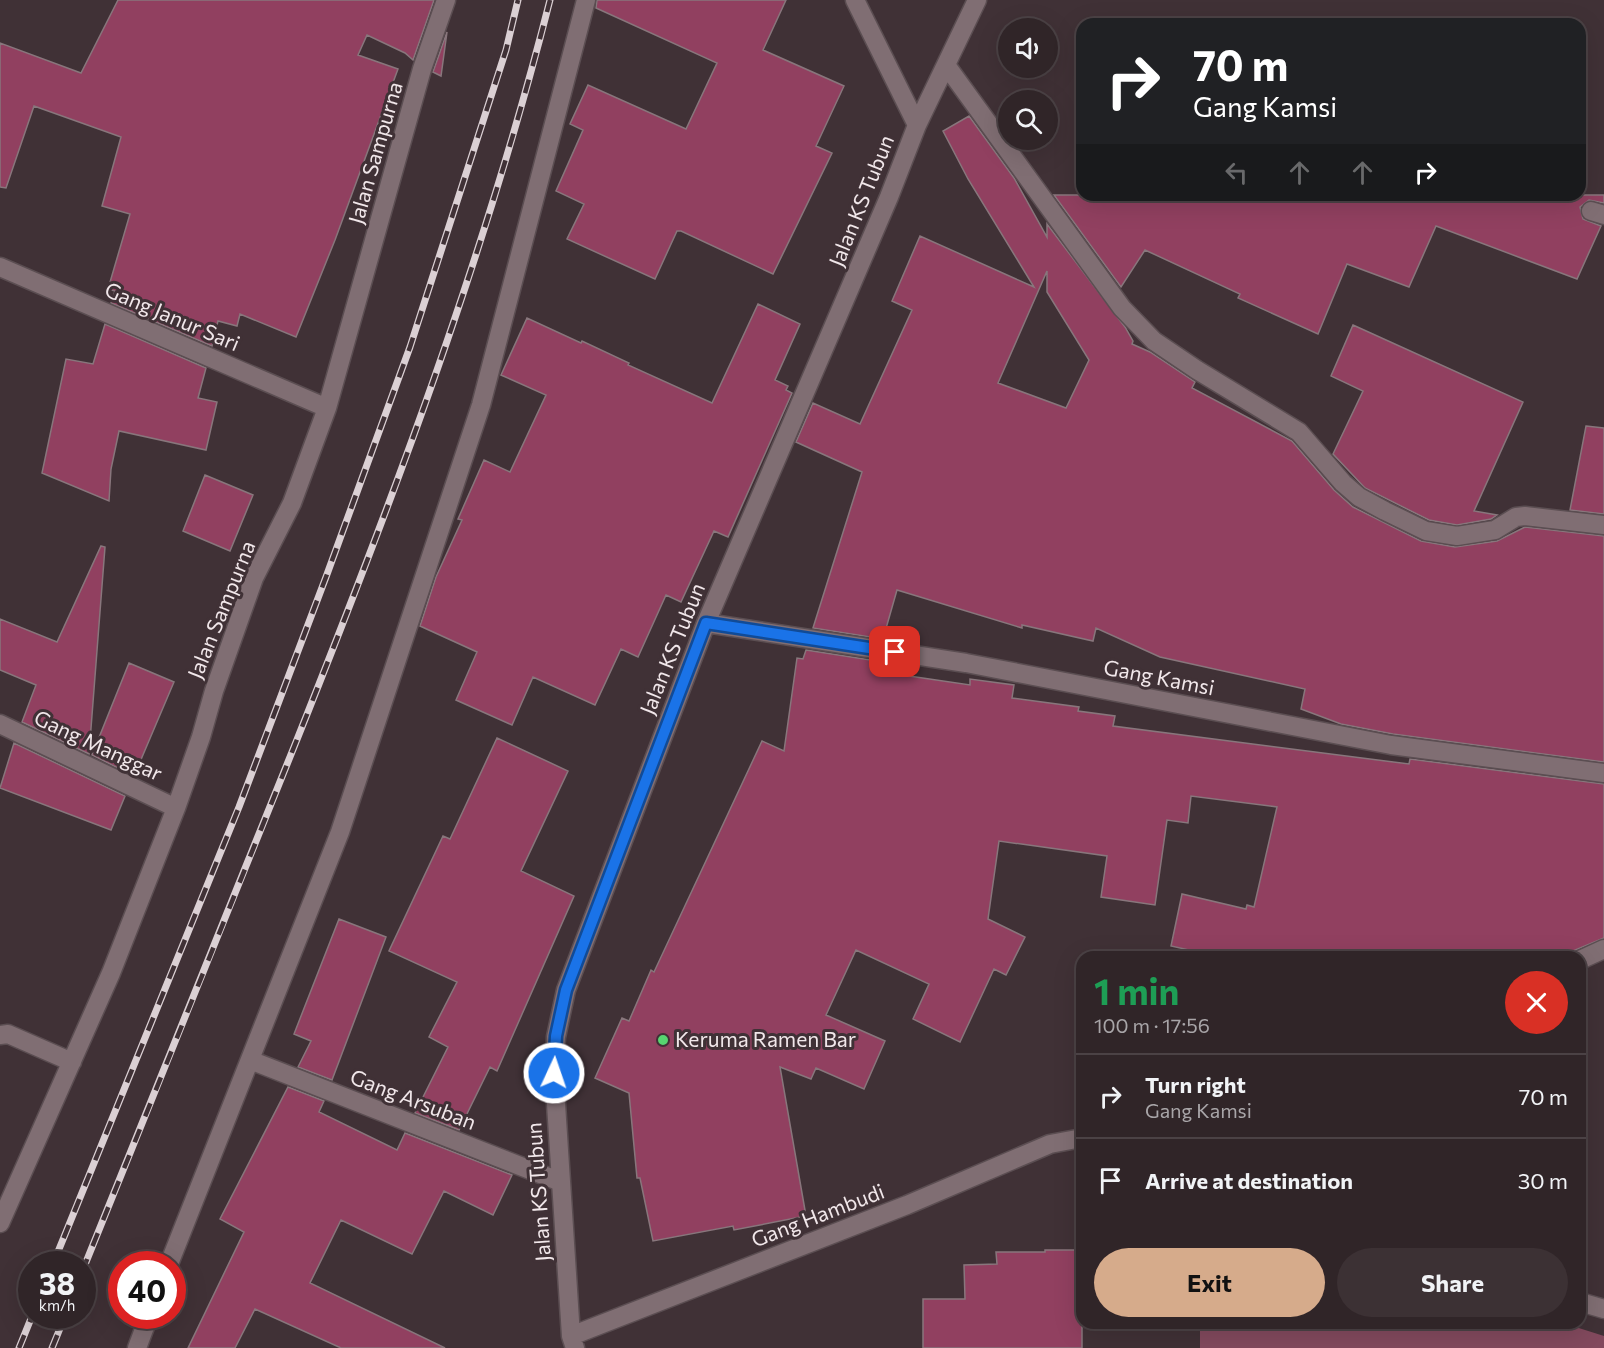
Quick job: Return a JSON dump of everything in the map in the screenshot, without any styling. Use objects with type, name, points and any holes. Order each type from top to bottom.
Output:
[{"type":"street","name":"Jalan Sampurna","points":[[0,1223],[111,973],[176,808],[254,578],[292,503],[327,408],[422,69],[446,0]]},
{"type":"street","points":[[174,1251],[340,832],[482,405],[586,0]]},
{"type":"street","points":[[855,0],[917,125]]},
{"type":"street","name":"Jalan KS Tubun","points":[[573,1342],[554,1073],[556,1036],[566,990],[706,623],[889,197],[917,125],[977,0]]},
{"type":"street","points":[[946,65],[1122,308],[1154,340],[1197,370],[1299,432],[1359,496],[1426,531],[1457,536],[1495,530],[1516,518],[1525,516],[1604,525]]},
{"type":"street","name":"Gang Janur Sari","points":[[0,267],[327,408]]},
{"type":"street","name":"Gang Kamsi","points":[[706,623],[966,663],[1391,745],[1604,773]]},
{"type":"street","name":"Gang Manggar","points":[[0,724],[176,808]]},
{"type":"street","points":[[1586,957],[1604,948]]},
{"type":"street","points":[[0,1035],[8,1034],[72,1062]]},
{"type":"street","name":"Gang Arsuban","points":[[250,1060],[561,1182]]},
{"type":"street","name":"Gang Hambudi","points":[[573,1342],[1050,1144],[1076,1139]]},
{"type":"street","points":[[1586,1304],[1604,1309]]},
{"type":"street","points":[[136,1348],[144,1329]]},
{"type":"shaded area","points":[[1200,1329],[1582,1329],[1604,1336],[1604,1348],[1200,1348]]},
{"type":"building","points":[[118,0],[434,0],[413,60],[405,53],[367,35],[358,55],[398,69],[335,240],[296,337],[240,314],[237,326],[218,321],[212,346],[111,303],[115,291],[108,289],[130,214],[102,206],[121,137],[34,106],[6,188],[0,187],[0,43],[81,73]]},
{"type":"building","points":[[597,0],[786,0],[763,50],[844,86],[816,146],[832,153],[773,274],[681,231],[677,231],[655,279],[567,239],[584,204],[556,191],[583,130],[570,124],[588,85],[686,129],[717,63],[596,8]]},
{"type":"building","points":[[447,32],[441,76],[433,72]]},
{"type":"building","points":[[969,116],[1014,178],[1047,237],[1047,224],[1125,327],[1133,341],[1132,344],[1150,352],[1195,382],[1192,388],[1292,441],[1334,490],[1353,507],[1421,541],[1455,547],[1497,541],[1525,527],[1604,536],[1604,762],[1393,734],[1341,724],[1301,709],[1305,689],[1160,657],[1096,628],[1093,641],[1022,625],[1022,628],[897,590],[883,639],[813,628],[862,472],[796,442],[813,403],[860,424],[912,310],[892,301],[920,236],[1034,287],[968,179],[943,131]],"holes":[[[1047,271],[1047,292],[1089,360],[1066,408],[998,383]]]},
{"type":"building","points":[[1054,195],[1076,195],[1076,201],[1586,201],[1586,195],[1604,195],[1604,203],[1589,200],[1580,207],[1583,219],[1601,226],[1577,279],[1436,226],[1409,287],[1347,264],[1318,334],[1238,298],[1240,294],[1145,250],[1121,287]]},
{"type":"building","points":[[758,304],[800,324],[775,380],[788,386],[786,390],[792,393],[728,537],[714,531],[681,602],[666,595],[638,657],[621,649],[595,705],[533,677],[512,725],[456,700],[477,652],[420,626],[436,577],[462,520],[458,519],[484,460],[510,472],[546,395],[501,375],[527,318],[581,343],[582,341],[629,363],[628,365],[712,403]]},
{"type":"building","points":[[105,324],[206,368],[198,398],[217,402],[206,450],[119,431],[111,469],[109,501],[42,473],[66,359],[93,364]]},
{"type":"building","points":[[1353,325],[1523,402],[1474,511],[1497,515],[1491,519],[1457,525],[1429,520],[1365,488],[1333,454],[1363,391],[1331,376]]},
{"type":"building","points":[[1586,426],[1604,428],[1604,514],[1570,510]]},
{"type":"building","points":[[205,475],[253,495],[230,551],[183,531]]},
{"type":"building","points":[[101,546],[105,547],[89,754],[22,722],[36,685],[0,670],[0,619],[57,642]]},
{"type":"building","points":[[806,650],[877,661],[875,669],[882,669],[882,672],[970,685],[970,679],[1014,685],[1012,698],[1079,707],[1078,711],[1115,716],[1113,726],[1409,764],[1410,759],[1604,784],[1604,938],[1574,951],[1193,951],[1171,946],[1182,894],[1246,909],[1247,905],[1254,907],[1277,807],[1191,796],[1188,823],[1167,820],[1155,905],[1101,897],[1107,856],[999,841],[988,919],[1025,937],[1006,975],[994,969],[960,1042],[913,1019],[929,984],[856,950],[826,1015],[885,1041],[864,1089],[816,1068],[811,1079],[780,1067],[806,1216],[734,1230],[733,1226],[653,1241],[640,1178],[637,1178],[629,1093],[595,1078],[622,1018],[629,1021],[651,970],[654,972],[762,741],[784,751],[797,658],[803,659]]},
{"type":"building","points":[[129,663],[174,682],[134,776],[92,755]]},
{"type":"building","points":[[497,738],[568,771],[521,871],[574,896],[497,1071],[490,1067],[459,1130],[415,1113],[448,1047],[429,1037],[457,982],[389,951],[443,836],[450,839]]},
{"type":"building","points":[[14,743],[125,796],[111,830],[0,788]]},
{"type":"building","points":[[339,919],[386,937],[332,1080],[298,1067],[311,1041],[294,1034]]},
{"type":"building","points":[[288,1087],[324,1101],[319,1112],[397,1150],[405,1133],[512,1175],[493,1215],[444,1191],[412,1254],[341,1220],[310,1283],[445,1348],[341,1348],[255,1309],[235,1348],[188,1348],[244,1232],[220,1219]]},
{"type":"building","points":[[1045,1250],[1076,1250],[1076,1329],[1082,1329],[1082,1348],[923,1348],[923,1299],[965,1299],[964,1265],[997,1264],[996,1252],[1045,1252]]},
{"type":"railway","points":[[58,1251],[239,807],[326,577],[410,347],[506,50],[518,0]]},
{"type":"railway","points":[[90,1251],[294,747],[401,470],[496,190],[550,0]]},
{"type":"railway","points":[[19,1348],[27,1329]]},
{"type":"railway","points":[[52,1348],[60,1329]]},
{"type":"place","name":"Keruma Ramen Bar","points":[[663,1040]]},
{"type":"route","points":[[554,1073],[556,1036],[566,990],[706,623],[895,652]]}]
